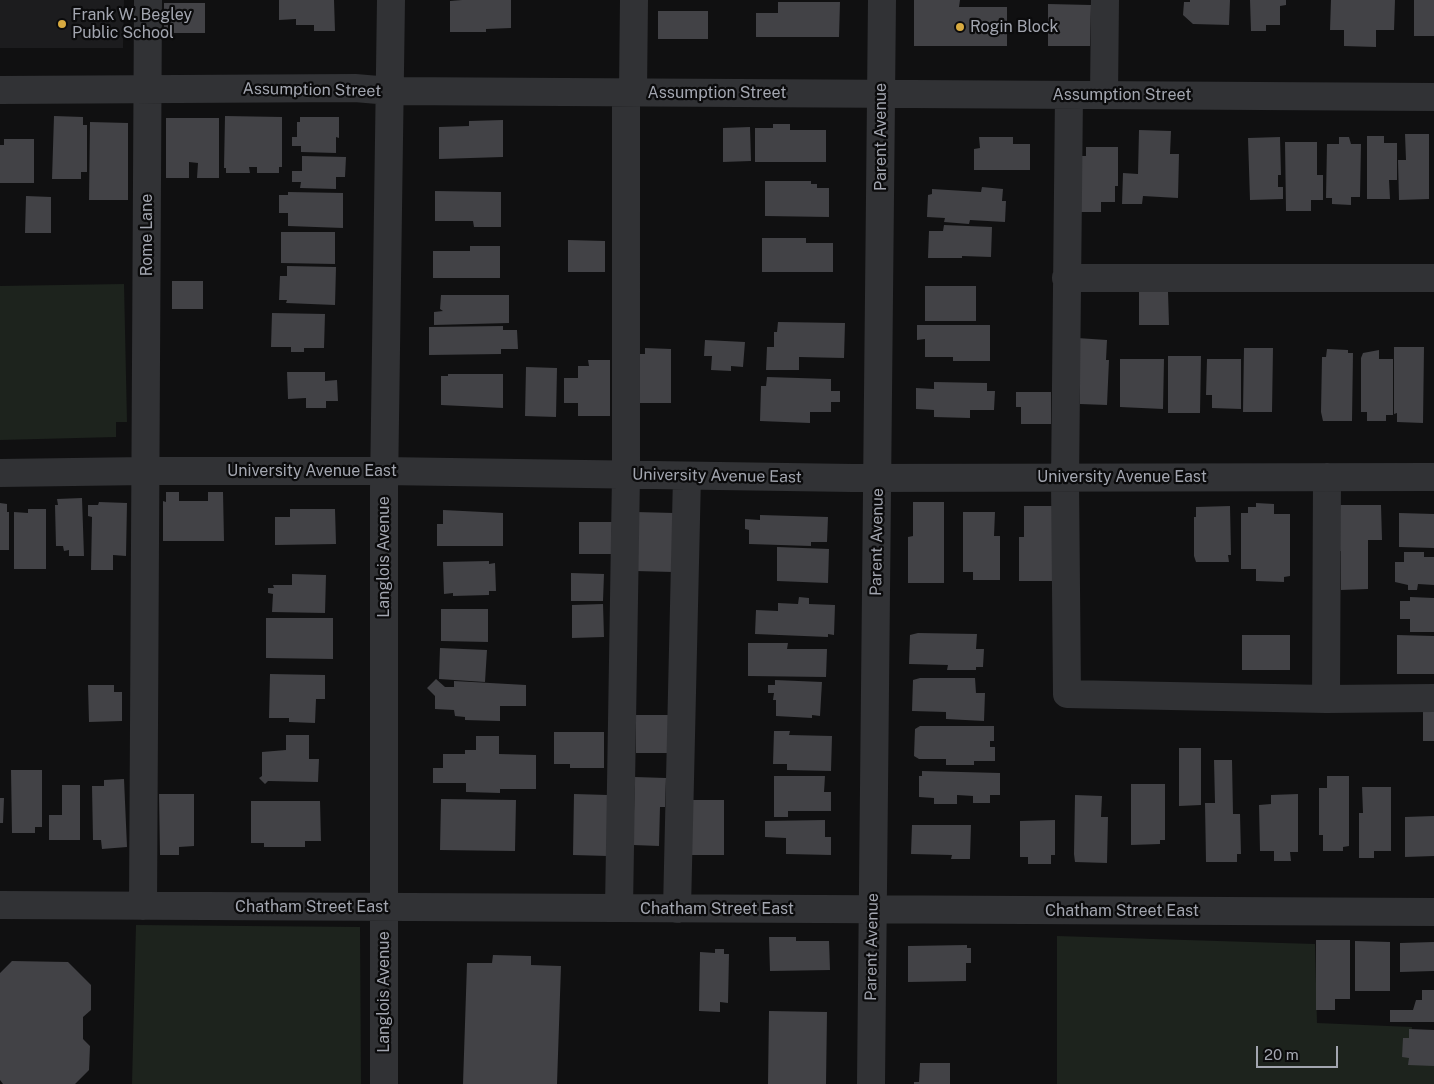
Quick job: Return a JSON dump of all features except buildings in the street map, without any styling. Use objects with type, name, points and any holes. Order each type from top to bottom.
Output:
[{"type":"street","name":"Rome Lane","points":[[143,906],[148,0]]},
{"type":"street","name":"Langlois Avenue","points":[[384,1084],[384,471],[390,0]]},
{"type":"street","points":[[619,908],[626,474],[629,92],[634,0]]},
{"type":"street","name":"Parent Avenue","points":[[871,1084],[882,0]]},
{"type":"street","points":[[1104,95],[1105,0]]},
{"type":"street","name":"Assumption Street","points":[[0,90],[355,88],[390,91],[1434,97]]},
{"type":"street","points":[[1069,95],[1065,478],[1067,694],[1326,699],[1434,698]]},
{"type":"street","points":[[1066,278],[1434,278]]},
{"type":"street","name":"University Avenue East","points":[[0,473],[384,471],[878,478],[1434,477]]},
{"type":"street","points":[[677,909],[687,476]]},
{"type":"street","points":[[1326,699],[1327,477]]},
{"type":"street","name":"Chatham Street East","points":[[0,906],[1434,912]]},
{"type":"shaded area","name":"Frank W. Begley Public School","points":[[0,0],[124,0],[123,48],[0,48]]},
{"type":"shaded area","points":[[124,284],[127,422],[116,422],[116,437],[0,440],[0,286]]},
{"type":"shaded area","points":[[136,925],[360,927],[361,1084],[132,1084]]},
{"type":"shaded area","points":[[1057,936],[1315,944],[1317,1023],[1412,1027],[1411,1053],[1434,1053],[1434,1084],[1057,1084]]},
{"type":"place","name":"Frank W. Begley Public School","points":[[62,24]]},
{"type":"place","name":"Rogin Block","points":[[960,27]]}]
